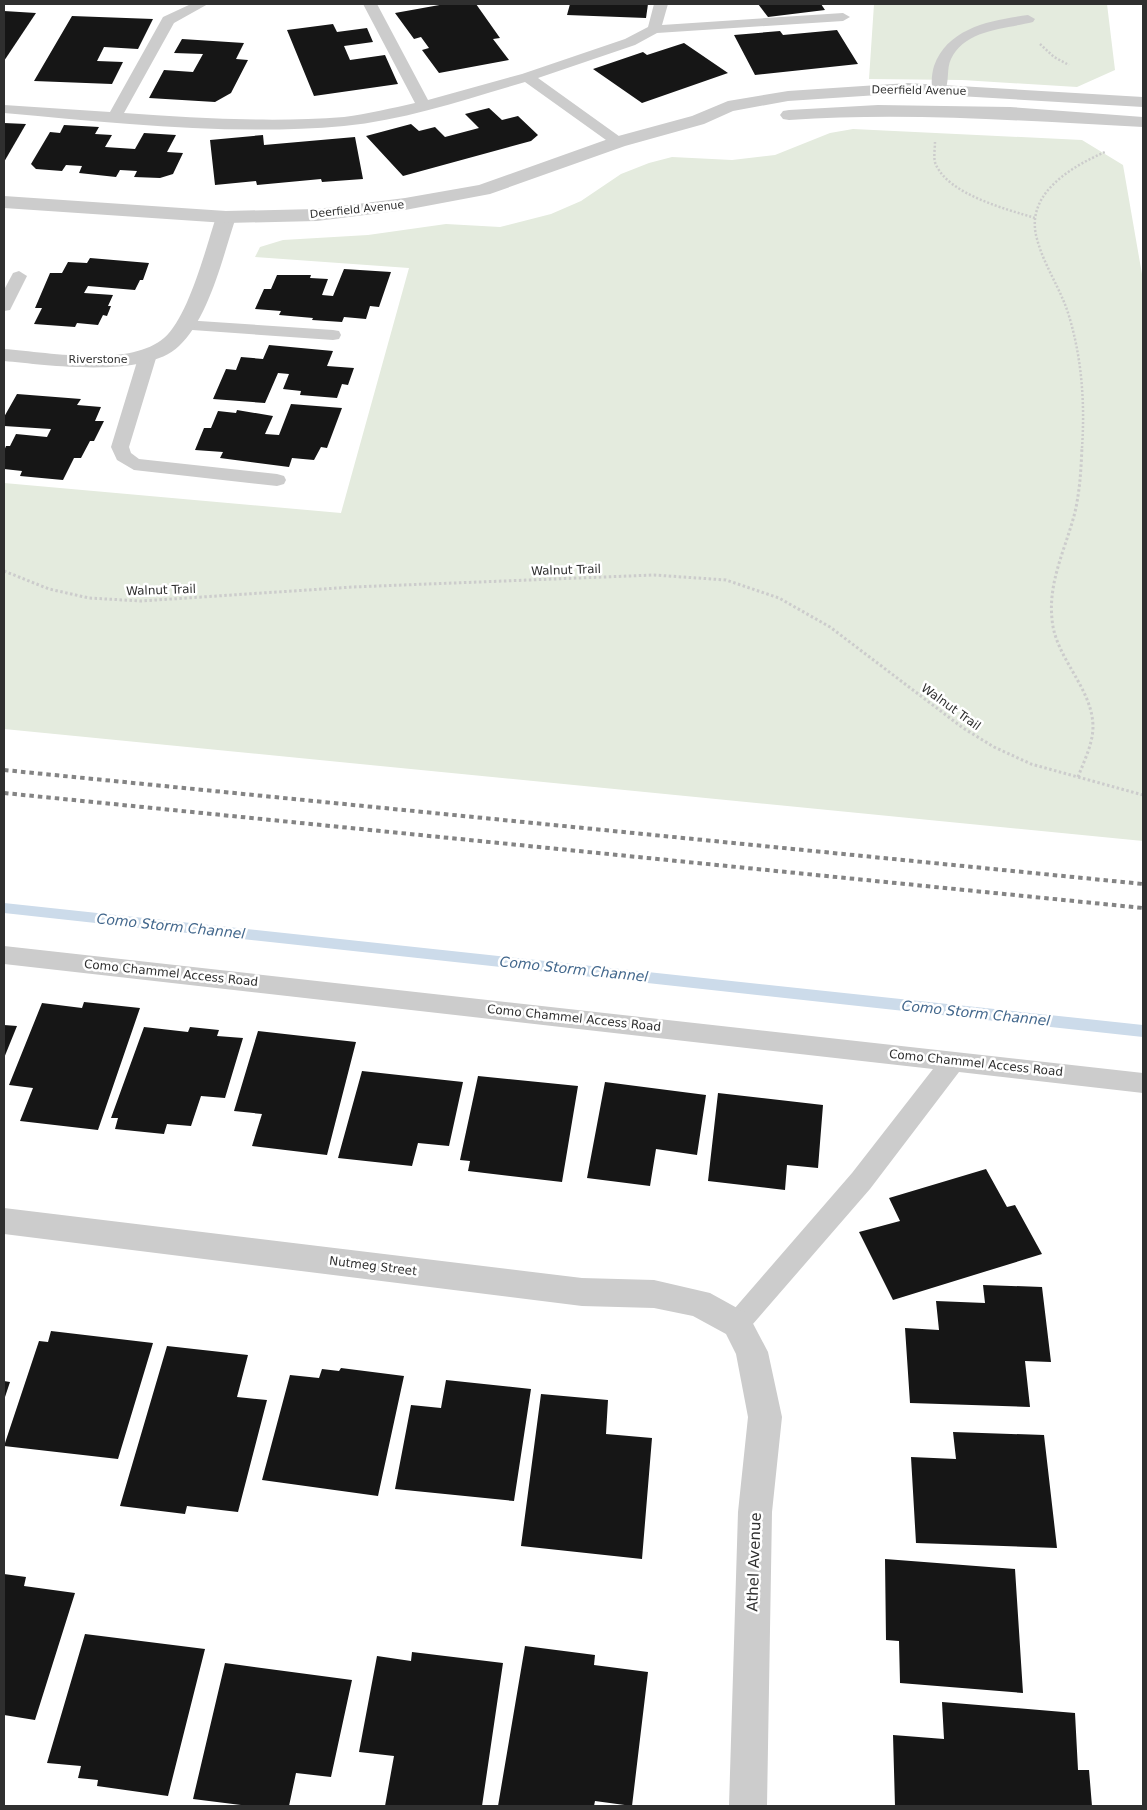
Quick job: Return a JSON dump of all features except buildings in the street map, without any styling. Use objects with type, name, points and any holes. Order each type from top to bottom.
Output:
[{"type":"street","name":"Deerfield Avenue","points":[[4,202],[226,217],[317,215],[405,204],[482,190],[618,142],[698,120],[728,106],[788,96],[858,90],[939,89],[1143,102]]},
{"type":"street","name":"Deerfield Avenue","points":[[698,120],[736,120],[878,109],[940,109],[1143,122]]},
{"type":"street","name":"Riverstone","points":[[4,355],[124,361],[148,355],[171,344],[189,318],[226,217]]},
{"type":"street","name":"Nutmeg Street","points":[[4,1221],[582,1292],[654,1294],[699,1303],[737,1324]]},
{"type":"street","name":"Athel Avenue","points":[[737,1324],[752,1352],[765,1417],[755,1512],[748,1806]]},
{"type":"lane","points":[[115,116],[168,20],[201,4]]},
{"type":"lane","points":[[370,4],[424,106]]},
{"type":"lane","points":[[654,29],[661,4]]},
{"type":"lane","points":[[4,109],[212,124],[277,125],[346,121],[424,106],[527,77],[630,42],[654,29],[694,28],[843,17]]},
{"type":"lane","points":[[939,89],[938,76],[948,53],[960,38],[995,23],[1028,19]]},
{"type":"lane","points":[[527,77],[618,142]]},
{"type":"lane","points":[[4,306],[20,276]]},
{"type":"lane","points":[[184,325],[333,335]]},
{"type":"lane","points":[[148,355],[120,447],[123,456],[134,464],[277,480]]},
{"type":"lane","name":"Como Chammel Access Road","points":[[4,955],[954,1060],[1143,1083]]},
{"type":"lane","points":[[737,1324],[861,1181],[954,1060]]},
{"type":"path","points":[[1028,19],[1033,34],[1041,44],[1054,57],[1070,66]]},
{"type":"path","points":[[940,109],[935,137],[936,165],[955,186],[1004,208],[1035,218]]},
{"type":"path","points":[[1078,777],[1090,744],[1092,720],[1052,623],[1051,589],[1075,512],[1082,428],[1080,372],[1065,302],[1036,238],[1035,218],[1051,186],[1066,171],[1111,149]]},
{"type":"path","name":"Walnut Trail","points":[[4,571],[49,589],[89,598],[141,602],[352,587],[654,575],[726,580],[779,598],[830,627],[963,728],[994,747],[1031,764],[1143,795]]},
{"type":"shaded area","points":[[874,4],[1107,4],[1115,70],[1077,87],[962,80],[869,79]]},
{"type":"shaded area","points":[[853,129],[1082,140],[1123,165],[1143,280],[1143,841],[4,729],[4,483],[341,513],[409,268],[255,257],[260,247],[283,240],[368,235],[446,224],[500,227],[551,214],[581,201],[621,174],[649,163],[672,157],[732,160],[775,155],[830,133]]},
{"type":"waterway","name":"Como Storm Channel","points":[[4,908],[1143,1031]]},
{"type":"railway","points":[[4,770],[1143,884]]},
{"type":"railway","points":[[4,793],[1143,908]]}]
